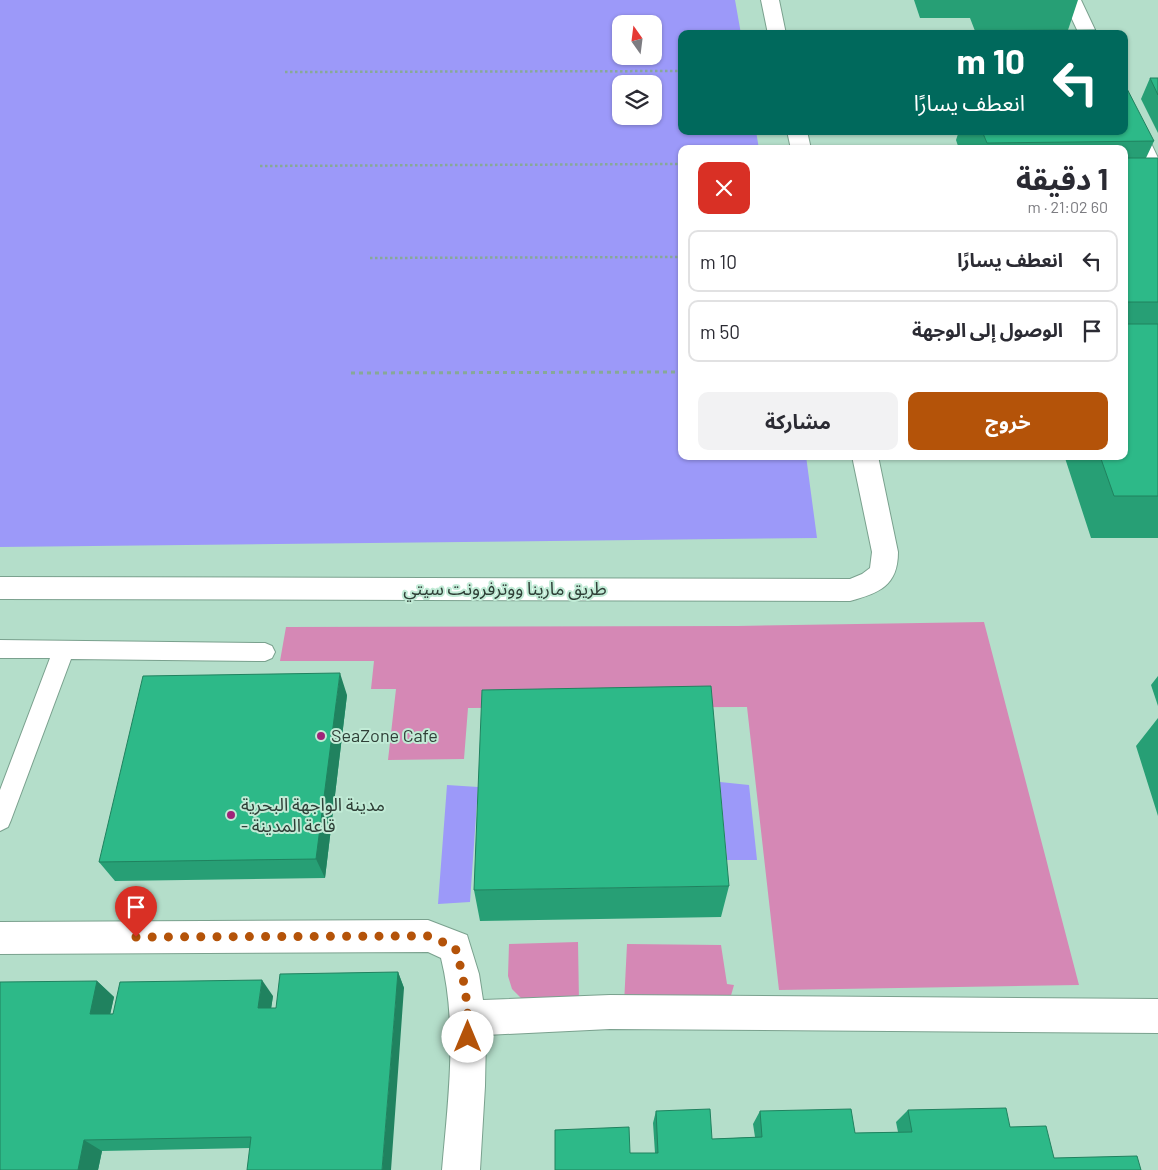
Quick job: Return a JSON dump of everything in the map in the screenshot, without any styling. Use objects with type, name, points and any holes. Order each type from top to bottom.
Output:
[{"type":"street","points":[[770,0],[776,30]]},
{"type":"street","points":[[1072,0],[1086,30]]},
{"type":"street","points":[[1128,115],[1158,178]]},
{"type":"street","name":"طريق مارينا ووترفرونت سيتي","points":[[1,591],[850,590],[867,586],[879,578],[886,566],[885,552],[866,460]]},
{"type":"street","points":[[0,938],[428,936],[455,947],[462,967],[469,1018],[461,1170]]},
{"type":"street","points":[[469,1018],[610,1012],[1158,1016]]},
{"type":"lane","points":[[0,649],[265,652]]},
{"type":"lane","points":[[0,820],[64,650]]},
{"type":"path","points":[[285,72],[678,71]]},
{"type":"path","points":[[260,166],[678,164]]},
{"type":"path","points":[[370,258],[678,257]]},
{"type":"path","points":[[351,373],[678,372]]},
{"type":"shaded area","points":[[0,0],[735,0],[740,30],[678,30],[678,135],[757,135],[758,145],[678,145],[678,460],[807,460],[817,538],[0,547]]},
{"type":"shaded area","points":[[984,622],[1079,985],[779,990],[747,707],[468,708],[464,759],[388,760],[396,689],[371,689],[374,661],[280,661],[286,627],[738,626]]},
{"type":"shaded area","points":[[720,782],[749,785],[757,860],[727,860]]},
{"type":"shaded area","points":[[447,785],[478,787],[470,902],[438,904]]},
{"type":"shaded area","points":[[578,942],[579,1002],[533,1005],[521,998],[512,989],[508,976],[509,944]]},
{"type":"shaded area","points":[[627,944],[721,945],[727,984],[734,985],[730,999],[624,1004]]},
{"type":"building","points":[[1150,78],[1158,78],[1158,95]]},
{"type":"building","points":[[1128,91],[1154,141],[987,143],[984,135],[1128,135]]},
{"type":"building","points":[[1128,158],[1158,158],[1158,302],[1128,302]]},
{"type":"building","points":[[1128,324],[1158,324],[1158,496],[1114,496],[1101,460],[1128,460]]},
{"type":"building","name":"مدينة الواجهة البحرية - قاعة المدينة","points":[[340,673],[316,859],[99,862],[143,676]]},
{"type":"building","points":[[711,686],[729,886],[474,890],[482,690]]},
{"type":"building","points":[[398,972],[382,1170],[247,1170],[251,1137],[84,1140],[78,1170],[0,1170],[0,982],[97,981],[90,1014],[113,1014],[120,982],[262,980],[258,1008],[276,1008],[280,974]]},
{"type":"building","points":[[1006,1108],[1010,1127],[1046,1126],[1054,1158],[1137,1156],[1141,1170],[555,1170],[555,1130],[629,1127],[630,1153],[658,1153],[656,1111],[710,1109],[712,1139],[762,1137],[760,1111],[851,1109],[855,1133],[912,1132],[908,1110]]},
{"type":"place","name":"SeaZone Cafe","points":[[321,736]]},
{"type":"place","name":"مدينة الواجهة البحرية - قاعة المدينة","points":[[231,815]]},
{"type":"route","points":[[136,937],[428,936],[455,947],[462,967],[469,1018],[468,1037]]}]
